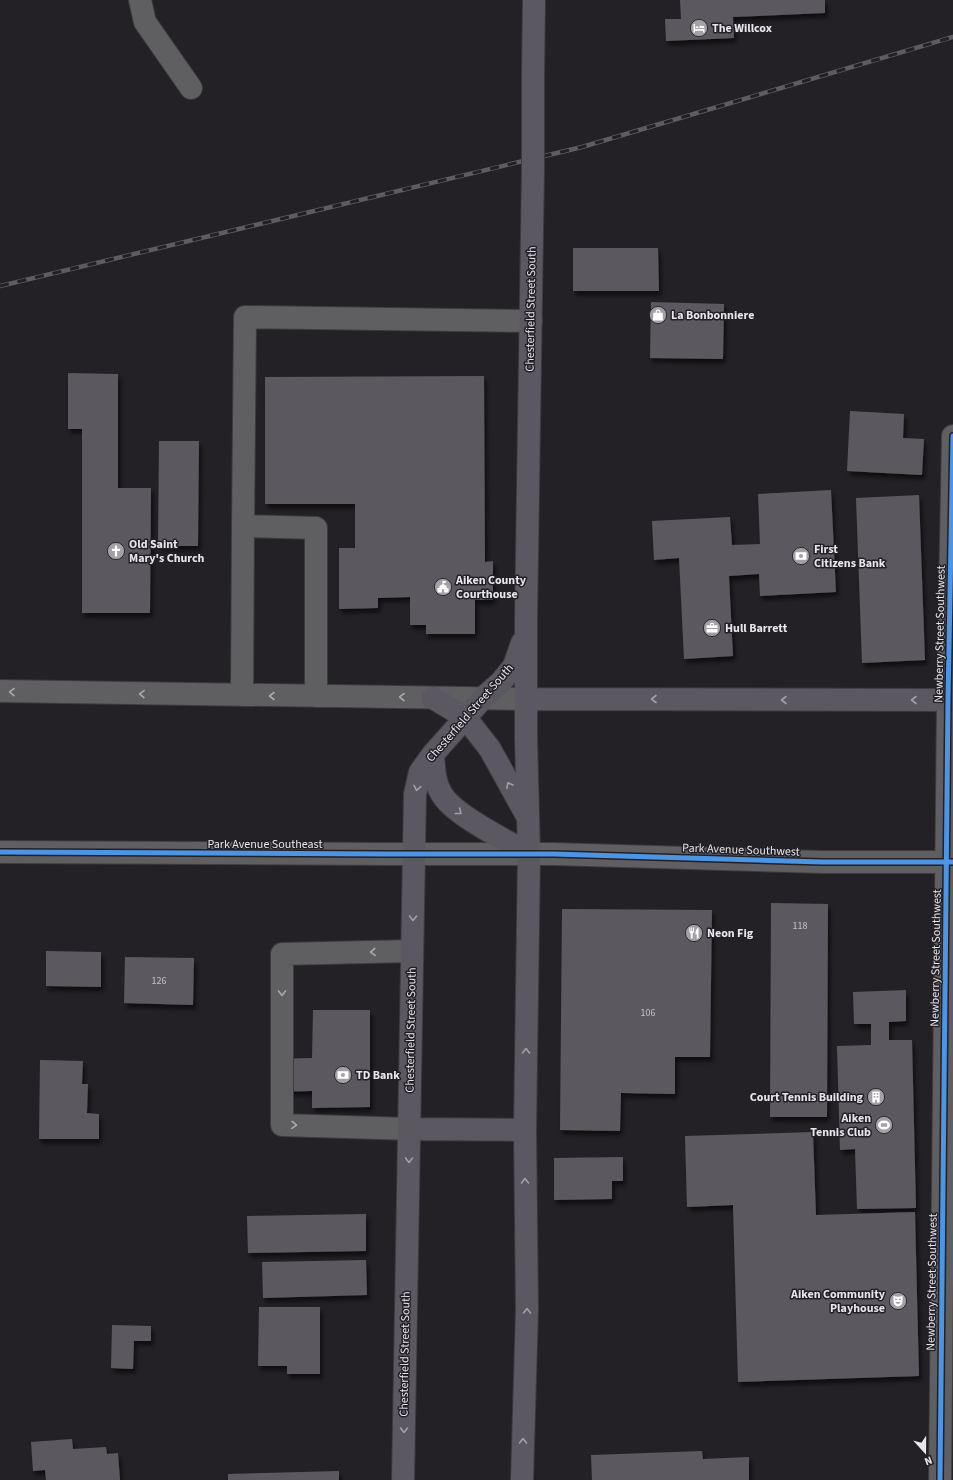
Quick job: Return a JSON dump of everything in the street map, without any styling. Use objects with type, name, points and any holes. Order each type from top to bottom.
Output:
[{"type":"main road","name":"Chesterfield Street South","points":[[522,1480],[527,1309],[525,1130],[529,854],[526,618],[533,231],[534,0]]},
{"type":"main road","name":"Chesterfield Street South","points":[[403,1480],[415,794],[420,772],[433,754],[465,717],[501,682],[514,666],[522,644],[526,618]]},
{"type":"main road","points":[[433,698],[465,717],[490,749],[528,819]]},
{"type":"main road","points":[[526,699],[951,700]]},
{"type":"main road","points":[[433,754],[435,777],[441,793],[452,806],[463,815],[529,854]]},
{"type":"main road","points":[[410,1129],[525,1130]]},
{"type":"street","points":[[140,0],[145,22],[191,88]]},
{"type":"street","points":[[242,695],[242,526],[245,318],[531,321]]},
{"type":"street","name":"Newberry Street Southwest","points":[[940,1480],[950,862],[953,436]]},
{"type":"street","points":[[242,526],[316,528],[316,696]]},
{"type":"street","points":[[0,691],[526,699]]},
{"type":"street","name":"Park Avenue Southeast","points":[[0,852],[414,855],[529,854]]},
{"type":"street","name":"Park Avenue Southwest","points":[[529,854],[822,862],[950,862]]},
{"type":"street","points":[[410,1129],[282,1125],[282,954],[412,951]]},
{"type":"building","name":"The Willcox","points":[[680,0],[825,0],[825,13],[733,17],[734,38],[666,41],[665,19],[681,19]]},
{"type":"building","points":[[573,248],[658,248],[659,291],[573,291]]},
{"type":"building","points":[[651,302],[724,304],[723,359],[650,358]]},
{"type":"building","name":"Old Saint Mary's Church","points":[[68,373],[118,374],[118,488],[151,488],[150,613],[82,613],[82,429],[68,429]]},
{"type":"building","points":[[484,376],[485,562],[493,561],[493,600],[475,600],[475,634],[426,634],[426,625],[410,625],[410,597],[378,598],[378,608],[339,609],[339,548],[355,548],[355,504],[265,504],[265,377]]},
{"type":"building","points":[[850,411],[904,414],[903,438],[924,439],[922,475],[847,471]]},
{"type":"building","points":[[159,441],[199,441],[198,546],[158,546]]},
{"type":"building","points":[[831,490],[836,592],[760,596],[759,574],[729,576],[733,656],[684,659],[679,558],[654,560],[652,521],[730,517],[732,545],[760,544],[758,494]]},
{"type":"building","points":[[919,495],[925,660],[862,663],[856,498]]},
{"type":"building","points":[[771,903],[828,904],[827,1117],[770,1117]]},
{"type":"building","points":[[562,909],[712,910],[710,1057],[675,1057],[675,1094],[621,1093],[620,1131],[560,1130]]},
{"type":"building","points":[[46,951],[101,952],[101,987],[46,986]]},
{"type":"building","points":[[125,957],[194,958],[193,1005],[124,1003]]},
{"type":"building","name":"Court Tennis Building","points":[[906,990],[906,1021],[889,1022],[889,1040],[912,1040],[916,1208],[857,1209],[855,1149],[840,1150],[837,1046],[871,1045],[871,1024],[854,1024],[853,992]]},
{"type":"building","points":[[313,1010],[370,1010],[370,1107],[312,1108],[312,1091],[270,1092],[270,1059],[312,1058]]},
{"type":"building","points":[[40,1060],[83,1061],[82,1084],[88,1084],[87,1113],[99,1114],[99,1139],[39,1139]]},
{"type":"building","points":[[813,1132],[816,1215],[915,1212],[919,1376],[738,1382],[733,1205],[687,1207],[685,1136]]},
{"type":"building","points":[[623,1157],[623,1181],[612,1181],[612,1199],[554,1200],[554,1158]]},
{"type":"building","points":[[366,1214],[366,1251],[248,1253],[247,1216]]},
{"type":"building","points":[[366,1260],[367,1295],[263,1298],[262,1262]]},
{"type":"building","points":[[259,1307],[320,1307],[320,1374],[287,1374],[287,1366],[258,1366]]},
{"type":"building","points":[[112,1325],[151,1326],[151,1341],[134,1341],[133,1369],[111,1368]]},
{"type":"building","points":[[72,1439],[73,1449],[106,1447],[107,1454],[118,1453],[120,1480],[46,1480],[45,1470],[33,1471],[31,1442]]},
{"type":"building","points":[[702,1451],[703,1459],[749,1457],[749,1480],[592,1480],[591,1455]]},
{"type":"building","points":[[339,1471],[339,1480],[228,1480],[228,1474]]},
{"type":"railway","points":[[0,286],[582,147],[953,37]]},
{"type":"cycle path","points":[[940,1480],[948,700],[953,436]]},
{"type":"cycle path","points":[[0,852],[554,854],[822,862],[953,862]]},
{"type":"place","name":"The Willcox","points":[[699,28]]},
{"type":"place","name":"La Bonbonniere","points":[[658,315]]},
{"type":"place","name":"Old Saint Mary's Church","points":[[116,551]]},
{"type":"place","name":"First Citizens Bank","points":[[801,556]]},
{"type":"place","name":"Aiken County Courthouse","points":[[443,587]]},
{"type":"place","name":"Hull Barrett","points":[[712,628]]},
{"type":"place","name":"Neon Fig","points":[[694,933]]},
{"type":"place","name":"TD Bank","points":[[343,1075]]},
{"type":"place","name":"Court Tennis Building","points":[[876,1097]]},
{"type":"place","name":"Aiken Tennis Club","points":[[884,1125]]},
{"type":"place","name":"Aiken Community Playhouse","points":[[898,1301]]}]
